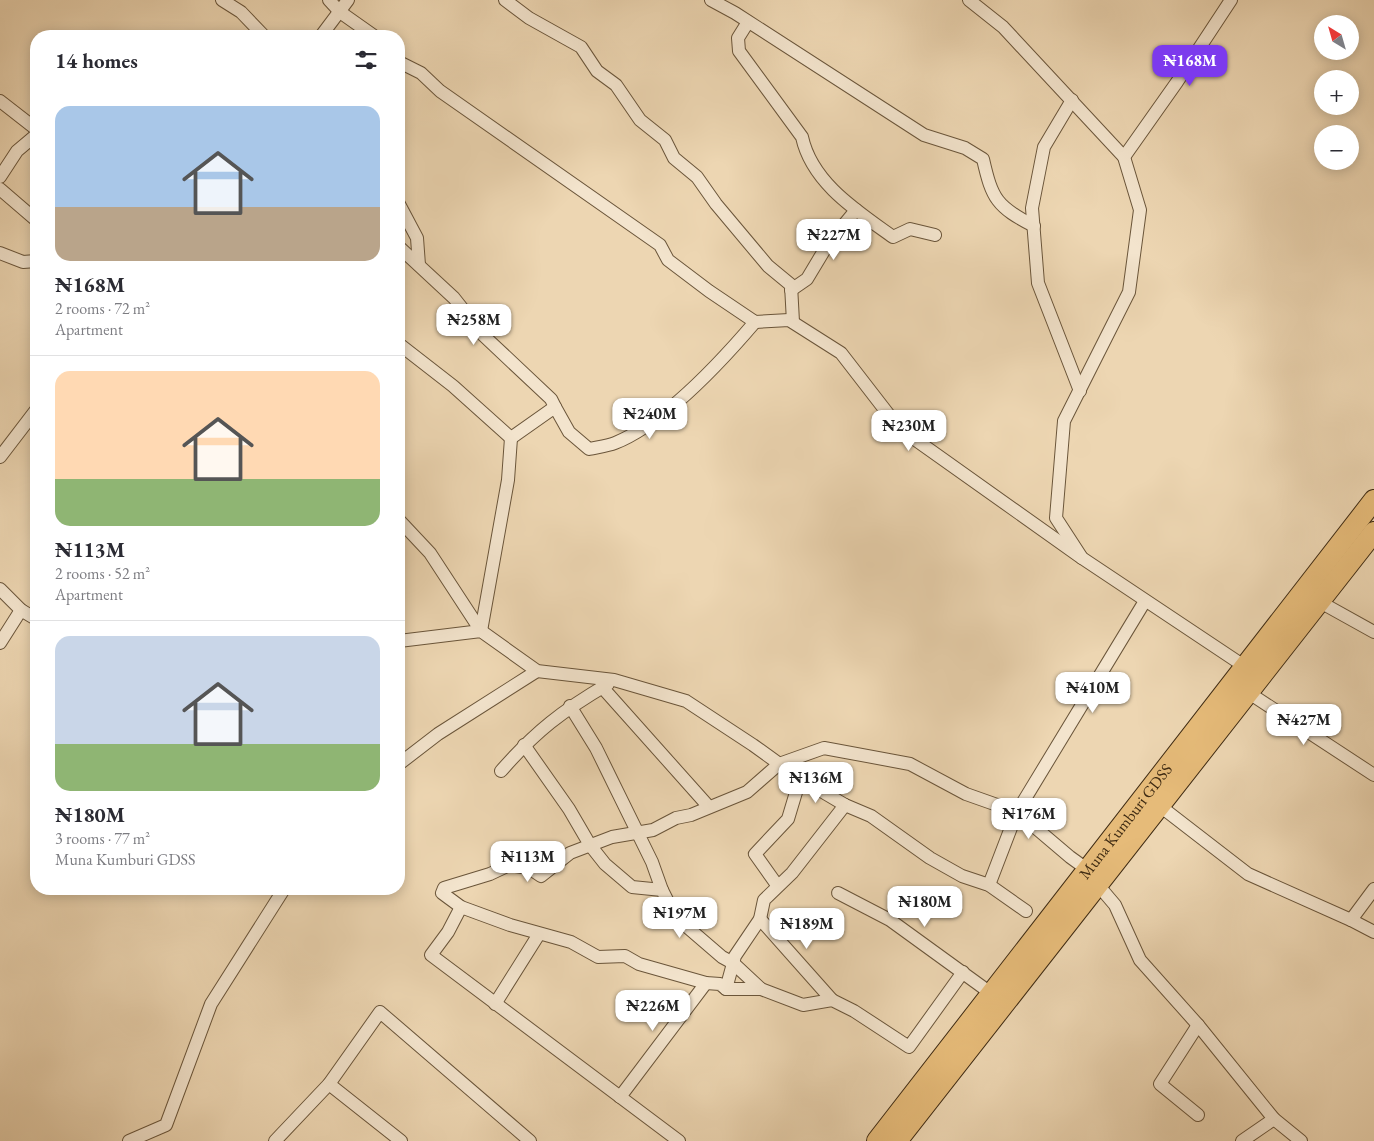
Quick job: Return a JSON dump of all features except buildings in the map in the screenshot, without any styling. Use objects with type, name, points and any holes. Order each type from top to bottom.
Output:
[{"type":"highway","name":"Muna Kumburi GDSS","points":[[897,1141],[1093,877],[1244,666],[1374,500]]},
{"type":"highway","name":"Muna Kumburi GDSS","points":[[877,1141],[992,994],[1093,877],[1160,806],[1374,532]]},
{"type":"street","points":[[222,0],[240,12],[258,30]]},
{"type":"street","points":[[329,0],[340,12],[366,30]]},
{"type":"street","points":[[326,30],[348,0]]},
{"type":"street","points":[[505,0],[529,18],[581,47],[597,71],[616,85],[640,120],[665,140],[674,158],[697,177],[716,204],[768,266],[791,284],[793,322]]},
{"type":"street","points":[[711,0],[727,4],[748,22],[924,135],[965,148],[983,159],[990,190],[1001,205],[1007,212],[1034,226]]},
{"type":"street","points":[[969,0],[1003,27],[1124,157],[1140,210],[1130,292],[1064,422],[1056,518],[1082,558]]},
{"type":"street","points":[[1124,157],[1177,82],[1231,0]]},
{"type":"street","points":[[748,22],[738,38],[739,51],[802,137],[805,153],[822,179],[856,210],[893,237],[910,229],[935,234]]},
{"type":"street","points":[[405,65],[421,73],[440,91],[660,245],[668,260],[755,322],[789,320],[840,353],[899,428],[1144,601],[1244,666]]},
{"type":"street","points":[[1072,100],[1044,148],[1032,208],[1038,283],[1080,391]]},
{"type":"street","points":[[0,101],[30,124]]},
{"type":"street","points":[[0,177],[17,151],[30,140]]},
{"type":"street","points":[[0,189],[30,215]]},
{"type":"street","points":[[791,290],[807,278],[828,244],[856,210]]},
{"type":"street","points":[[405,215],[418,238],[419,265]]},
{"type":"street","points":[[405,252],[454,298],[484,336],[551,399],[569,432],[589,449],[614,443],[645,428],[666,411],[731,350],[755,322]]},
{"type":"street","points":[[0,253],[23,262],[30,262]]},
{"type":"street","points":[[405,349],[454,386],[510,438],[508,480],[481,631]]},
{"type":"street","points":[[510,438],[555,408]]},
{"type":"street","points":[[0,458],[30,418]]},
{"type":"street","points":[[405,526],[430,553],[481,631],[537,671],[614,680],[686,701],[796,776],[845,805],[870,816],[930,858],[962,876],[989,885],[1026,910]]},
{"type":"street","points":[[0,589],[21,610],[30,615]]},
{"type":"street","points":[[989,885],[1017,812],[1144,601]]},
{"type":"street","points":[[1320,602],[1374,632]]},
{"type":"street","points":[[0,644],[21,610]]},
{"type":"street","points":[[405,640],[481,631]]},
{"type":"street","points":[[405,759],[438,734],[537,671]]},
{"type":"street","points":[[501,771],[524,745],[570,706],[614,680]]},
{"type":"street","points":[[602,687],[709,807]]},
{"type":"street","points":[[1249,693],[1374,775]]},
{"type":"street","points":[[570,706],[596,748],[652,862],[670,906],[686,926],[722,958],[733,963],[761,989]]},
{"type":"street","points":[[524,745],[569,809],[590,845],[605,864],[632,887],[662,890]]},
{"type":"street","points":[[832,1000],[803,1005],[761,989],[726,989],[720,984],[706,983],[639,964],[625,956],[598,957],[570,942],[539,934],[461,907],[442,893],[444,888],[490,874],[509,865],[529,868],[541,876],[570,853],[590,845],[636,832],[653,830],[676,818],[691,815],[747,792],[779,764],[824,748],[910,764],[966,794],[1017,812],[1093,877],[1115,905],[1140,960],[1198,1025],[1274,1118],[1300,1141]]},
{"type":"street","points":[[777,885],[755,854],[788,819],[797,789],[796,776]]},
{"type":"street","points":[[726,989],[735,956],[760,919],[764,900],[777,885],[792,873],[845,805]]},
{"type":"street","points":[[1160,806],[1248,874],[1374,932]]},
{"type":"street","points":[[1351,920],[1374,889]]},
{"type":"street","points":[[838,893],[890,920],[992,994]]},
{"type":"street","points":[[129,1141],[166,1125],[211,1004],[280,895]]},
{"type":"street","points":[[461,907],[448,932],[431,955],[679,1141]]},
{"type":"street","points":[[760,919],[832,1000],[854,1011],[909,1047],[963,972]]},
{"type":"street","points":[[495,1004],[539,934]]},
{"type":"street","points":[[620,1097],[706,983]]},
{"type":"street","points":[[275,1141],[329,1084],[380,1012],[530,1141]]},
{"type":"street","points":[[1198,1025],[1160,1084],[1198,1115]]},
{"type":"street","points":[[329,1084],[401,1141]]},
{"type":"street","points":[[1242,1141],[1274,1118]]}]
